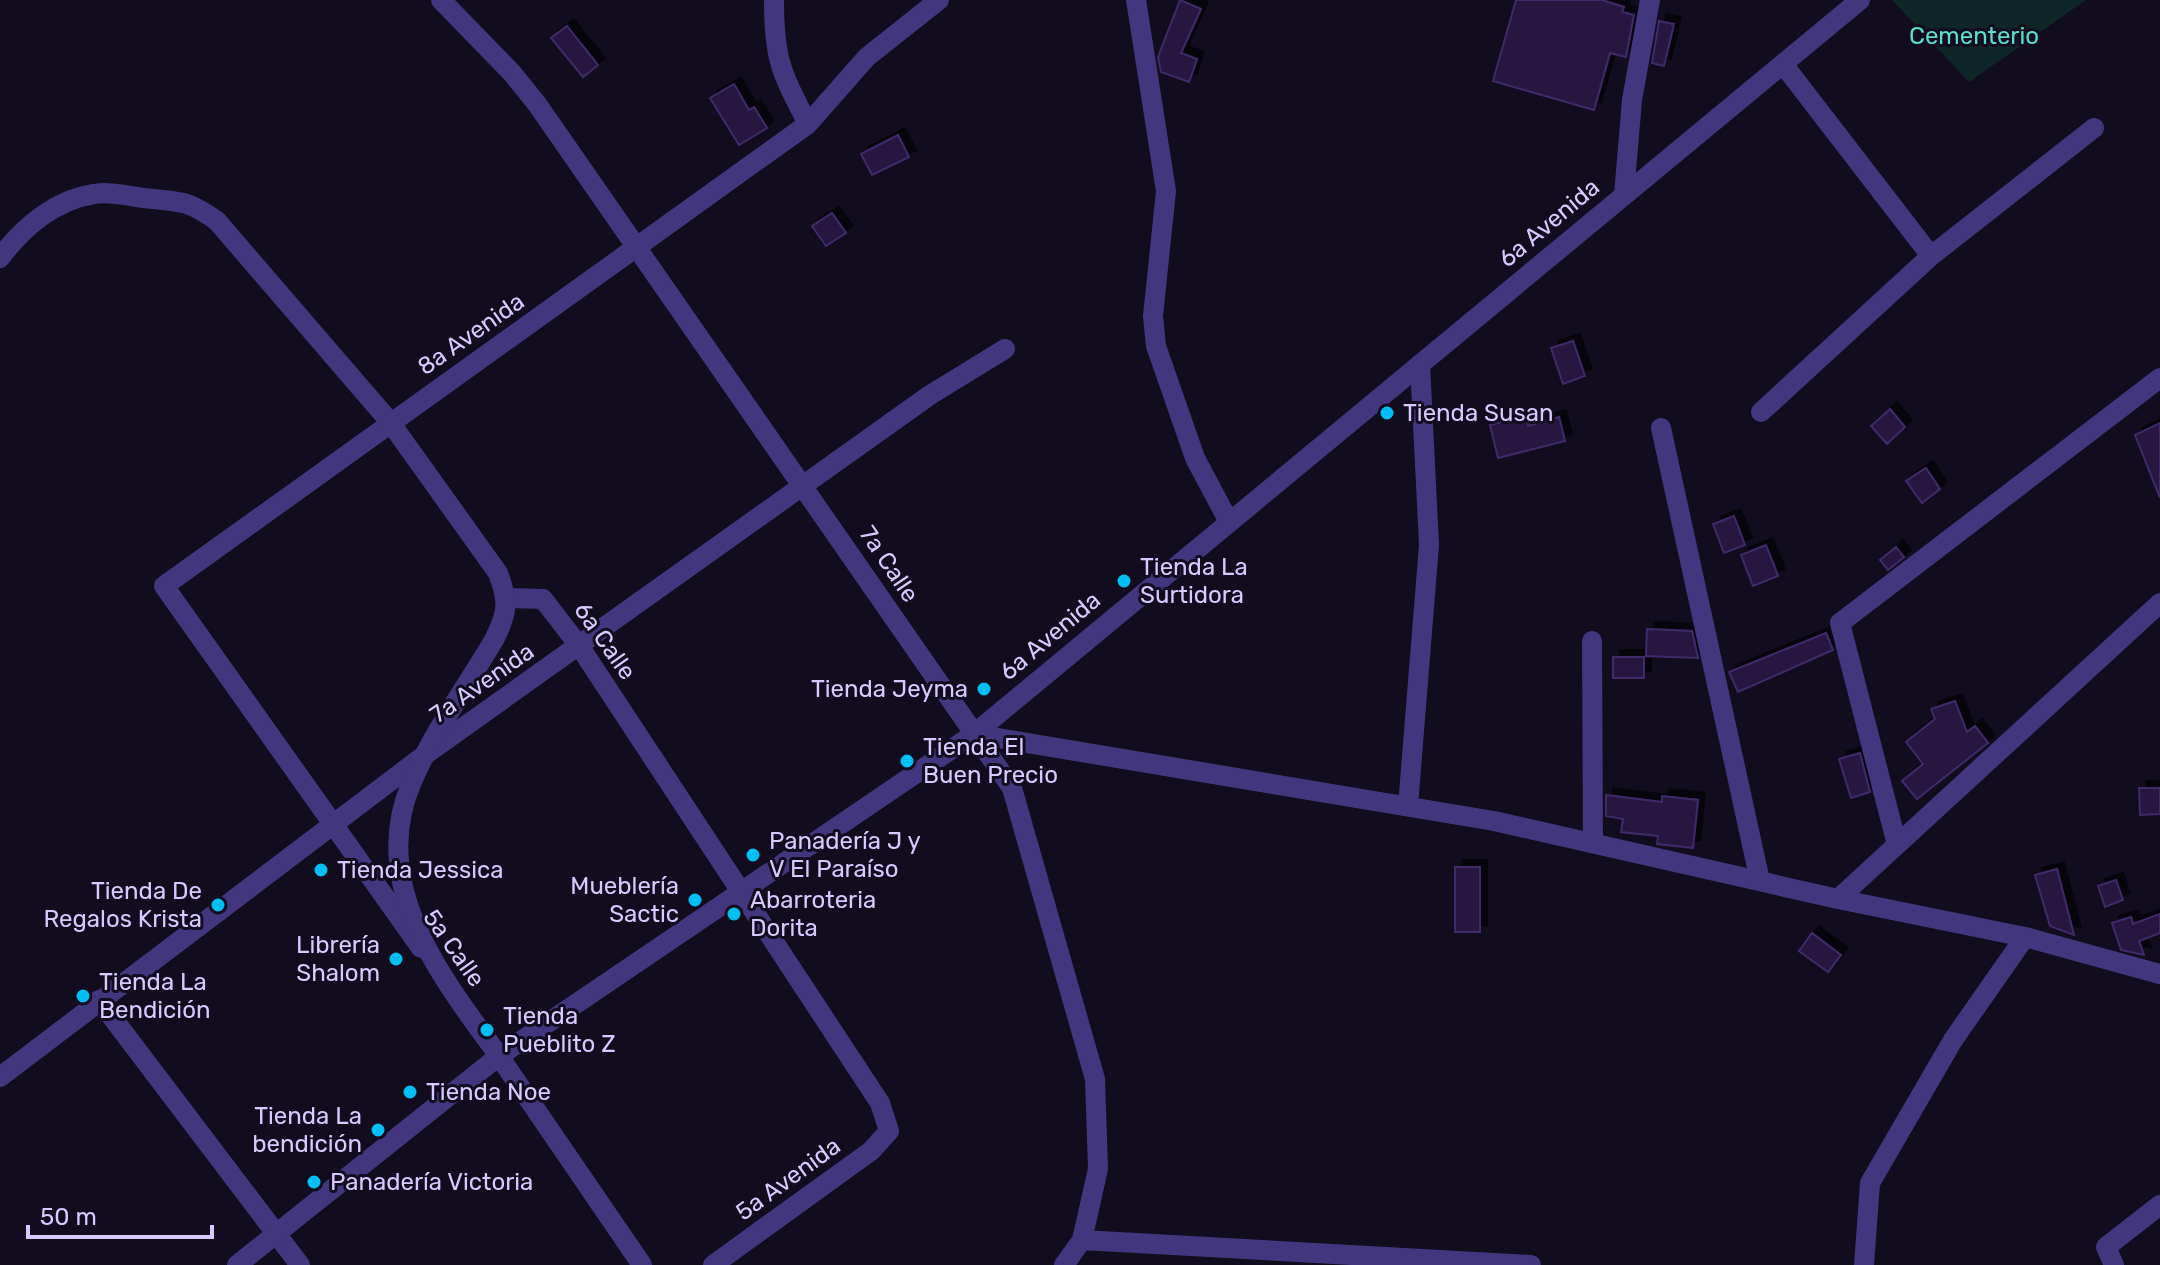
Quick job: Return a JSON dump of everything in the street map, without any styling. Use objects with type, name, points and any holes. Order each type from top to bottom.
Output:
[{"type":"street","name":"7a Calle","points":[[441,0],[512,73],[537,104],[1012,788],[1095,1079],[1098,1169],[1082,1240]]},
{"type":"street","points":[[774,0],[774,41],[780,70],[808,124]]},
{"type":"street","name":"8a Avenida","points":[[164,586],[808,124],[867,57],[939,0]]},
{"type":"street","points":[[1136,0],[1166,191],[1153,316],[1156,346],[1189,445],[1229,522]]},
{"type":"street","name":"6a Avenida","points":[[237,1265],[499,1056],[741,889],[974,734],[1860,0]]},
{"type":"street","points":[[1624,195],[1632,100],[1647,1]]},
{"type":"street","points":[[1783,64],[1931,256]]},
{"type":"street","points":[[1761,412],[1931,256],[2094,128]]},
{"type":"street","points":[[0,258],[15,239],[43,215],[72,200],[97,193],[192,203],[217,221],[390,422],[498,573],[508,598],[504,620],[426,754],[410,786],[400,819],[400,890],[446,984]]},
{"type":"street","name":"7a Avenida","points":[[0,1077],[426,754],[930,395],[1005,349]]},
{"type":"street","points":[[1408,806],[1429,545],[1420,364]]},
{"type":"street","points":[[1897,845],[1840,623],[2160,378]]},
{"type":"street","points":[[1661,428],[1760,881]]},
{"type":"street","name":"5a Calle","points":[[164,586],[499,1056],[642,1265]]},
{"type":"street","name":"6a Calle","points":[[508,598],[543,599],[580,647],[880,1103],[889,1131]]},
{"type":"street","points":[[1838,899],[2160,603]]},
{"type":"street","points":[[1592,641],[1593,843]]},
{"type":"street","points":[[974,734],[1408,806],[1593,843],[1838,899],[2025,937],[2160,974]]},
{"type":"street","points":[[1864,1265],[1870,1183],[1953,1040],[2025,937]]},
{"type":"street","points":[[99,1000],[300,1265]]},
{"type":"street","name":"5a Avenida","points":[[713,1265],[871,1151],[889,1131]]},
{"type":"street","points":[[2114,1265],[2106,1247],[2160,1205]]},
{"type":"street","points":[[1064,1265],[1082,1240],[1531,1265]]},
{"type":"green space","name":"Cementerio","points":[[1892,0],[2086,0],[1969,82]]},
{"type":"building","points":[[1180,0],[1201,9],[1181,53],[1197,59],[1189,82],[1161,72],[1158,57]]},
{"type":"building","points":[[1516,0],[1602,0],[1624,7],[1622,12],[1634,15],[1626,57],[1610,53],[1594,110],[1493,81]]},
{"type":"building","points":[[1659,21],[1674,24],[1664,66],[1652,63]]},
{"type":"building","points":[[567,26],[598,65],[583,77],[551,38]]},
{"type":"building","points":[[734,84],[749,110],[754,107],[767,128],[739,145],[710,98]]},
{"type":"building","points":[[898,135],[909,157],[872,175],[861,154]]},
{"type":"building","points":[[832,213],[846,233],[826,246],[812,226]]},
{"type":"building","points":[[1573,341],[1585,376],[1563,384],[1551,348]]},
{"type":"building","points":[[1890,409],[1905,427],[1887,444],[1871,426]]},
{"type":"building","points":[[1526,416],[1528,426],[1559,417],[1565,441],[1498,458],[1490,425]]},
{"type":"building","points":[[2160,423],[2160,498],[2135,435]]},
{"type":"building","points":[[1926,468],[1940,489],[1922,503],[1906,481]]},
{"type":"building","points":[[1734,516],[1745,545],[1724,553],[1713,524]]},
{"type":"building","points":[[1766,545],[1778,576],[1753,586],[1741,555]]},
{"type":"building","points":[[1896,547],[1904,557],[1888,570],[1880,560]]},
{"type":"building","points":[[1647,629],[1692,631],[1698,658],[1646,656]]},
{"type":"building","points":[[1826,633],[1833,650],[1738,692],[1729,672]]},
{"type":"building","points":[[1613,657],[1644,657],[1644,678],[1613,678]]},
{"type":"building","points":[[1955,701],[1967,732],[1975,726],[1988,743],[1917,799],[1902,781],[1923,764],[1906,742],[1935,719],[1931,709]]},
{"type":"building","points":[[1860,753],[1870,792],[1851,798],[1839,759]]},
{"type":"building","points":[[2139,788],[2160,788],[2160,814],[2140,815]]},
{"type":"building","points":[[1606,795],[1662,802],[1662,796],[1698,800],[1693,848],[1657,844],[1658,836],[1621,832],[1623,819],[1606,816]]},
{"type":"building","points":[[1455,867],[1480,867],[1480,932],[1455,932]]},
{"type":"building","points":[[2057,869],[2074,935],[2050,926],[2035,875]]},
{"type":"building","points":[[2116,880],[2123,900],[2105,907],[2098,886]]},
{"type":"building","points":[[2160,914],[2160,933],[2139,941],[2144,955],[2121,950],[2112,923],[2131,917],[2133,924]]},
{"type":"building","points":[[1812,933],[1841,955],[1828,972],[1799,951]]},
{"type":"place","name":"Tienda Susan","points":[[1387,413]]},
{"type":"place","name":"Tienda La Surtidora","points":[[1124,581]]},
{"type":"place","name":"Tienda Jeyma","points":[[984,689]]},
{"type":"place","name":"Tienda El Buen Precio","points":[[907,761]]},
{"type":"place","name":"Panadería J y V El Paraíso","points":[[753,855]]},
{"type":"place","name":"Tienda Jessica","points":[[321,870]]},
{"type":"place","name":"Mueblería Sactic","points":[[695,900]]},
{"type":"place","name":"Tienda De Regalos Krista","points":[[218,905]]},
{"type":"place","name":"Abarroteria Dorita","points":[[734,914]]},
{"type":"place","name":"Librería Shalom","points":[[396,959]]},
{"type":"place","name":"Tienda La Bendición","points":[[83,996]]},
{"type":"place","name":"Tienda Pueblito Z","points":[[487,1030]]},
{"type":"place","name":"Tienda Noe","points":[[410,1092]]},
{"type":"place","name":"Tienda La bendición","points":[[378,1130]]},
{"type":"place","name":"Panadería Victoria","points":[[314,1182]]}]
